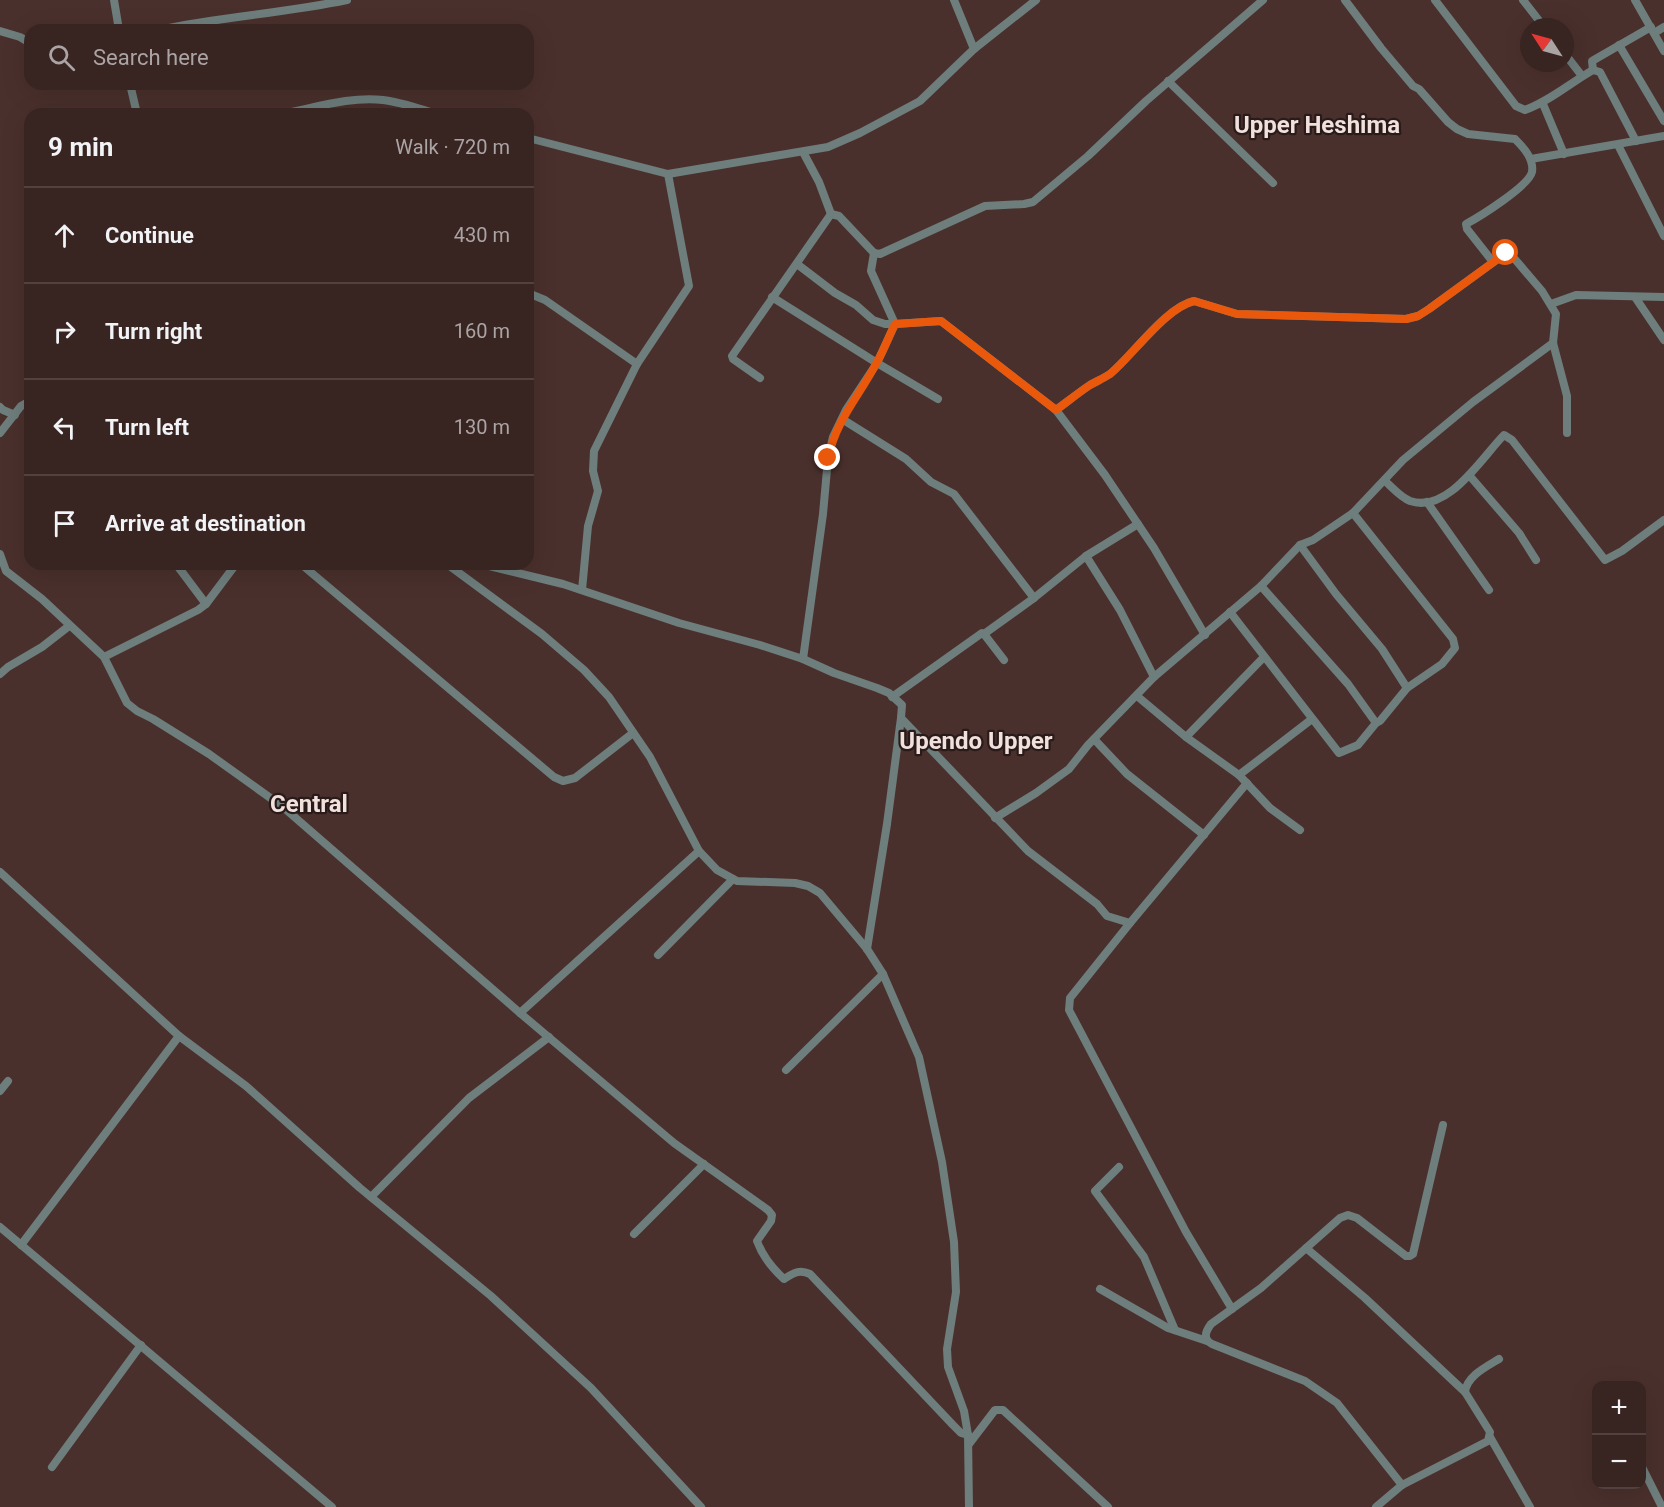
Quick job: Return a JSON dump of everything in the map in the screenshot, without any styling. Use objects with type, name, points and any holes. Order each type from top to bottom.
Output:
[{"type":"street","points":[[114,0],[118,24]]},
{"type":"street","points":[[189,24],[347,0]]},
{"type":"street","points":[[954,0],[974,49]]},
{"type":"street","points":[[534,140],[668,174],[828,147],[920,101],[974,49],[1036,0]]},
{"type":"street","points":[[874,253],[889,251],[985,206],[1033,202],[1088,156],[1168,81],[1263,0]]},
{"type":"street","points":[[1358,0],[1347,4],[1413,86],[1448,122],[1468,134],[1515,139],[1531,159],[1532,170],[1526,182],[1466,224],[1467,229],[1493,262]]},
{"type":"street","points":[[1435,0],[1516,106],[1525,110],[1543,104],[1582,76],[1593,70],[1600,72],[1636,141]]},
{"type":"street","points":[[1523,0],[1537,18]]},
{"type":"street","points":[[1635,0],[1664,51]]},
{"type":"street","points":[[1593,70],[1592,61],[1619,45],[1664,27]]},
{"type":"street","points":[[0,31],[24,39]]},
{"type":"street","points":[[1619,45],[1664,121]]},
{"type":"street","points":[[1574,66],[1582,76]]},
{"type":"street","points":[[1168,81],[1273,183]]},
{"type":"street","points":[[131,90],[136,108]]},
{"type":"street","points":[[313,108],[370,99],[384,100],[414,108]]},
{"type":"street","points":[[1543,104],[1564,154]]},
{"type":"street","points":[[1531,159],[1664,135]]},
{"type":"street","points":[[1618,145],[1664,236]]},
{"type":"street","points":[[803,152],[819,182],[831,214]]},
{"type":"street","points":[[582,590],[588,526],[598,491],[593,471],[594,451],[637,364],[689,286],[668,174]]},
{"type":"street","points":[[831,214],[838,216],[874,253]]},
{"type":"street","points":[[760,378],[736,363],[732,356],[831,214]]},
{"type":"street","points":[[803,659],[828,458],[833,437],[877,363],[895,324],[871,271],[874,253]]},
{"type":"street","points":[[1056,410],[1088,386],[1110,374],[1141,341],[1188,302],[1194,301],[1237,314],[1406,319],[1418,316],[1429,309],[1506,253],[1513,257],[1551,304],[1556,314],[1553,343],[1567,396],[1567,433]]},
{"type":"street","points":[[797,264],[835,293],[856,305],[873,320],[885,324],[941,321],[1056,410],[1105,475],[1138,524],[1205,635]]},
{"type":"street","points":[[534,295],[545,300],[637,364]]},
{"type":"street","points":[[1551,304],[1576,295],[1664,297]]},
{"type":"street","points":[[772,297],[939,399]]},
{"type":"street","points":[[1635,297],[1664,340]]},
{"type":"street","points":[[995,818],[1036,794],[1069,769],[1094,739],[1154,677],[1261,586],[1300,545],[1313,540],[1353,513],[1403,460],[1473,402],[1553,343]]},
{"type":"street","points":[[0,433],[24,405]]},
{"type":"street","points":[[0,407],[15,415]]},
{"type":"street","points":[[842,420],[906,459],[932,482],[954,494],[1034,598]]},
{"type":"street","points":[[1384,481],[1410,501],[1428,502],[1452,492],[1504,435],[1508,436],[1605,560],[1622,551],[1664,520]]},
{"type":"street","points":[[1470,474],[1519,533],[1536,560]]},
{"type":"street","points":[[1428,502],[1489,590]]},
{"type":"street","points":[[1230,612],[1339,753],[1358,745],[1407,687],[1442,664],[1455,648],[1453,639],[1353,513]]},
{"type":"street","points":[[892,697],[1034,598],[1086,556],[1138,524]]},
{"type":"street","points":[[1300,545],[1336,594],[1382,649],[1407,687]]},
{"type":"street","points":[[0,554],[6,571],[42,599],[104,657],[131,707],[209,754],[283,807],[674,1143],[755,1200],[772,1215],[771,1221],[757,1241],[777,1273],[784,1279],[797,1271],[810,1274],[952,1425],[961,1433],[968,1435]]},
{"type":"street","points":[[1086,556],[1120,610],[1154,677]]},
{"type":"street","points":[[180,570],[206,604]]},
{"type":"street","points":[[104,657],[190,615],[206,604],[232,570]]},
{"type":"street","points":[[315,570],[554,777],[563,780],[575,778],[633,733]]},
{"type":"street","points":[[455,570],[542,634],[584,670],[609,697],[650,757],[699,851],[717,870],[737,881],[795,883],[808,886],[819,893],[867,949],[883,974],[919,1057],[942,1162],[954,1242],[956,1292],[947,1348],[948,1367],[964,1411],[968,1435],[969,1507]]},
{"type":"street","points":[[504,570],[582,590],[679,623],[803,659],[877,688],[902,705],[887,824],[867,949]]},
{"type":"street","points":[[1261,586],[1348,684],[1376,723]]},
{"type":"street","points":[[0,674],[42,647],[69,626]]},
{"type":"street","points":[[984,634],[1004,660]]},
{"type":"street","points":[[1186,737],[1263,657]]},
{"type":"street","points":[[1137,696],[1186,737],[1239,775],[1270,808],[1300,831]]},
{"type":"street","points":[[901,718],[1028,851],[1096,904],[1107,916],[1130,923]]},
{"type":"street","points":[[1239,775],[1312,719]]},
{"type":"street","points":[[1094,739],[1127,774],[1204,835]]},
{"type":"street","points":[[1232,1309],[1186,1232],[1069,1010],[1070,998],[1247,783]]},
{"type":"street","points":[[520,1013],[699,851]]},
{"type":"street","points":[[0,872],[179,1036],[246,1086],[371,1197],[491,1296],[591,1388],[701,1507]]},
{"type":"street","points":[[658,955],[733,879]]},
{"type":"street","points":[[786,1070],[883,974]]},
{"type":"street","points":[[21,1245],[179,1036]]},
{"type":"street","points":[[371,1197],[469,1098],[549,1037]]},
{"type":"street","points":[[0,1091],[8,1081]]},
{"type":"street","points":[[1207,1341],[1206,1330],[1261,1288],[1340,1218],[1348,1215],[1357,1218],[1406,1256],[1413,1254],[1443,1125]]},
{"type":"street","points":[[634,1234],[704,1164]]},
{"type":"street","points":[[1119,1167],[1095,1191],[1144,1257],[1175,1330]]},
{"type":"street","points":[[0,1227],[332,1507]]},
{"type":"street","points":[[1306,1248],[1365,1298],[1465,1392],[1490,1432],[1490,1437],[1530,1507]]},
{"type":"street","points":[[1100,1289],[1175,1330],[1305,1381],[1337,1402],[1402,1485]]},
{"type":"street","points":[[52,1467],[141,1345]]},
{"type":"street","points":[[1465,1392],[1466,1384],[1472,1378],[1499,1359]]},
{"type":"street","points":[[969,1444],[995,1410],[1004,1410],[1108,1507]]},
{"type":"street","points":[[1376,1507],[1402,1485],[1484,1444],[1490,1437]]},
{"type":"street","points":[[1646,1477],[1662,1507]]},
{"type":"district","name":"Upper Heshima","points":[[1317,125]]},
{"type":"district","name":"Upendo Upper","points":[[976,741]]},
{"type":"district","name":"Central","points":[[309,804]]},
{"type":"route","points":[[828,458],[833,437],[846,410],[877,363],[895,324],[921,320],[941,321],[1056,410],[1088,386],[1110,374],[1141,341],[1188,302],[1194,301],[1237,314],[1406,319],[1418,316],[1429,309],[1506,253]]}]
